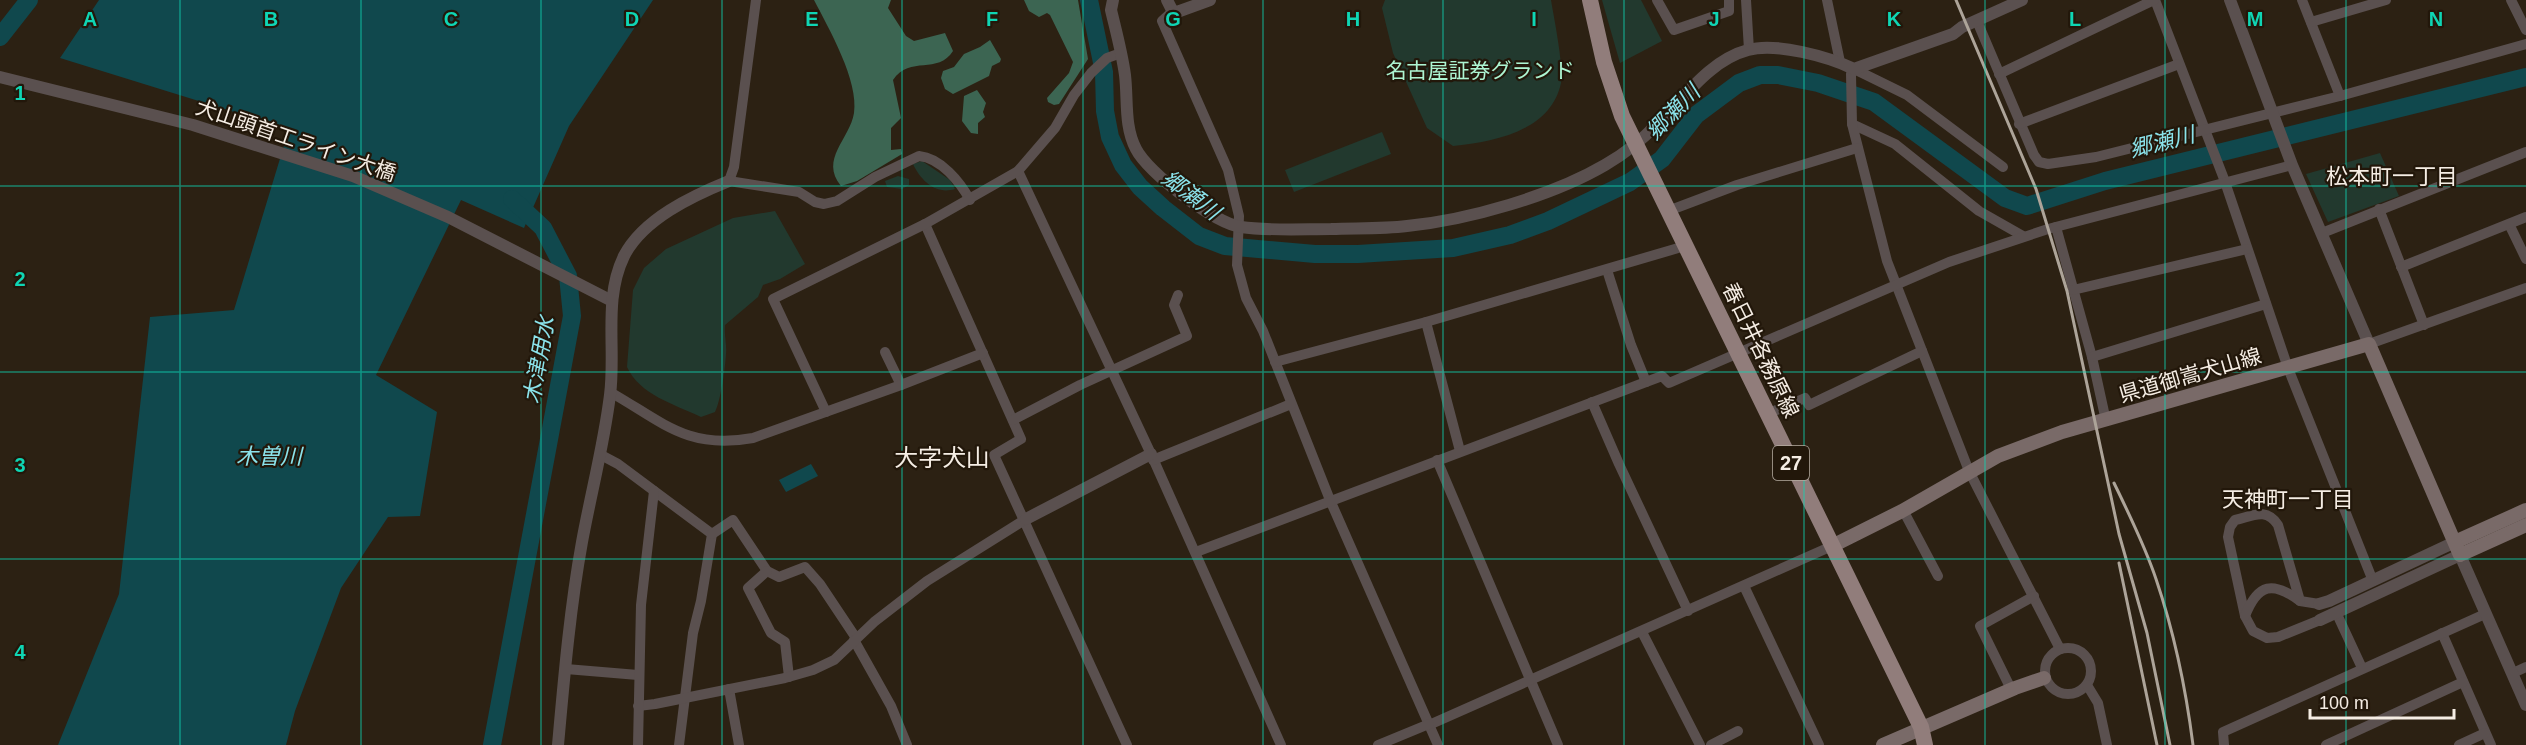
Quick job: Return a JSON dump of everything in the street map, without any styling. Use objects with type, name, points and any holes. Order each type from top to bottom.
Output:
[{"type":"main road","name":"春日井各務原線","points":[[1590,0],[1612,89],[1668,211],[1921,727],[1925,745]]},
{"type":"main road","name":"県道御嵩犬山線","points":[[1832,546],[1903,510],[1998,456],[2053,436],[2369,344]]},
{"type":"main road","points":[[2369,344],[2458,548]]},
{"type":"main road","points":[[2458,548],[2526,510]]},
{"type":"main road","points":[[2458,548],[2526,525]]},
{"type":"main road","points":[[1883,745],[2011,689],[2044,678]]},
{"type":"street","points":[[729,181],[734,167],[756,0]]},
{"type":"street","points":[[1112,0],[1111,10],[1125,75],[1128,122],[1133,142],[1142,159],[1199,207],[1240,231],[1408,226],[1499,209],[1580,179],[1639,149],[1712,69],[1749,50],[1776,48],[1840,62]]},
{"type":"street","points":[[1210,0],[1180,11],[1170,5],[1162,21],[1228,170],[1236,201],[1240,231],[1237,265],[1246,298],[1275,362],[1329,500],[1438,745]]},
{"type":"street","points":[[1657,0],[1674,30],[1729,11],[1730,0]]},
{"type":"street","points":[[1746,0],[1749,50]]},
{"type":"street","points":[[1827,0],[1840,62],[1852,75],[1907,95],[2003,167]]},
{"type":"street","points":[[1852,75],[1953,34],[2022,0]]},
{"type":"street","points":[[1999,74],[2155,0],[2224,181],[2288,368],[2373,582]]},
{"type":"street","points":[[2230,0],[2292,165],[2369,344],[2526,288]]},
{"type":"street","points":[[2302,0],[2340,96]]},
{"type":"street","points":[[2311,22],[2386,0]]},
{"type":"street","points":[[2511,0],[2526,30]]},
{"type":"street","points":[[1977,21],[2034,155],[2039,162],[2048,164],[2096,157],[2205,131],[2526,44]]},
{"type":"street","points":[[826,412],[773,299],[925,224],[1018,171],[1055,128],[1074,94],[1091,73],[1107,58],[1121,52]]},
{"type":"street","points":[[2019,124],[2179,64]]},
{"type":"street","points":[[1852,75],[1852,124],[1887,261],[1969,471],[2060,649]]},
{"type":"street","name":"犬山頭首工ライン大橋","points":[[0,77],[193,125],[353,176],[448,217],[612,301]]},
{"type":"street","points":[[1852,124],[1895,144],[1979,211],[2023,236]]},
{"type":"street","points":[[1668,211],[1747,182],[1857,148]]},
{"type":"street","points":[[2322,233],[2526,152]]},
{"type":"street","points":[[558,745],[582,544],[601,455],[610,392],[612,301],[615,280],[624,256],[645,228],[662,216],[729,181],[799,192],[814,202],[824,204],[837,201],[875,177],[919,156],[943,167],[959,181],[970,200]]},
{"type":"street","points":[[1196,552],[1662,376],[1669,383],[1949,262],[2023,236],[2224,181],[2292,165]]},
{"type":"street","points":[[1018,171],[1196,552],[1281,745]]},
{"type":"street","points":[[2379,209],[2424,325]]},
{"type":"street","points":[[2401,267],[2510,226],[2526,217]]},
{"type":"street","points":[[925,224],[1021,439],[994,455],[1026,519],[1127,745]]},
{"type":"street","points":[[2510,226],[2526,259]]},
{"type":"street","points":[[2056,227],[2092,357],[2106,421]]},
{"type":"street","points":[[1275,362],[1426,322],[1685,246]]},
{"type":"street","points":[[2073,290],[2247,249]]},
{"type":"street","points":[[1607,270],[1631,345],[1646,382]]},
{"type":"street","points":[[1013,420],[1112,370],[1187,336],[1174,305],[1178,295]]},
{"type":"street","points":[[2092,357],[2266,304]]},
{"type":"street","points":[[1426,322],[1460,451]]},
{"type":"street","points":[[1767,414],[1805,398],[1809,405],[1922,351]]},
{"type":"street","points":[[885,352],[901,385]]},
{"type":"street","points":[[610,392],[671,429],[713,442],[730,442],[753,438],[983,353]]},
{"type":"street","points":[[1592,402],[1688,611]]},
{"type":"street","points":[[638,706],[789,677],[834,660],[855,639],[927,581],[1026,519],[1152,457],[1292,404]]},
{"type":"street","points":[[601,455],[618,464],[712,534]]},
{"type":"street","points":[[1437,460],[1558,745]]},
{"type":"street","points":[[638,745],[640,605],[654,491]]},
{"type":"street","points":[[1903,510],[1938,576]]},
{"type":"street","points":[[2300,601],[2278,525],[2272,516],[2265,513],[2235,520],[2230,527],[2228,537],[2245,616],[2253,631],[2267,638],[2278,637],[2320,620],[2458,548]]},
{"type":"street","points":[[679,745],[693,633],[701,601],[712,534],[733,520],[767,571],[779,577],[805,567],[820,584],[855,639],[891,706],[907,745]]},
{"type":"street","points":[[1378,745],[1642,632],[1832,546]]},
{"type":"street","points":[[2245,616],[2253,598],[2271,587],[2282,588],[2300,601],[2319,604],[2329,602],[2458,548]]},
{"type":"street","points":[[2458,548],[2526,705]]},
{"type":"street","points":[[767,571],[748,588],[771,633],[784,642],[789,677]]},
{"type":"street","points":[[1744,586],[1819,745]]},
{"type":"street","points":[[2011,689],[1980,626],[2034,596]]},
{"type":"street","points":[[2336,612],[2362,668]]},
{"type":"street","points":[[2224,745],[2223,732],[2486,614]]},
{"type":"street","points":[[1642,632],[1700,745]]},
{"type":"street","points":[[2442,633],[2491,745]]},
{"type":"street","points":[[2071,647],[2080,650],[2088,658],[2092,669],[2090,682],[2082,690],[2070,694],[2059,693],[2050,687],[2044,678],[2044,668],[2051,656],[2060,649],[2071,647]]},
{"type":"street","points":[[2513,673],[2526,667]]},
{"type":"street","points":[[566,669],[638,675]]},
{"type":"street","points":[[2326,745],[2463,682]]},
{"type":"street","points":[[2087,685],[2098,703],[2107,745]]},
{"type":"street","points":[[729,689],[739,745]]},
{"type":"street","points":[[1711,745],[1738,731]]},
{"type":"street","points":[[2459,745],[2485,733]]},
{"type":"green space","points":[[814,0],[891,0],[888,8],[906,36],[914,41],[945,33],[953,51],[940,62],[907,68],[893,80],[901,118],[891,128],[891,150],[901,149],[902,154],[857,181],[841,186],[833,167],[834,158],[854,113],[852,86],[842,55]]},
{"type":"green space","points":[[1024,0],[1078,0],[1088,59],[1059,104],[1054,105],[1048,102],[1047,98],[1069,73],[1073,62],[1050,15],[1047,13],[1039,17],[1029,11]]},
{"type":"green space","name":"名古屋証券グランド","points":[[1385,0],[1551,0],[1562,76],[1555,99],[1546,113],[1519,131],[1486,141],[1453,146],[1427,128],[1393,53],[1382,8]]},
{"type":"green space","points":[[1602,0],[1641,0],[1662,41],[1620,63]]},
{"type":"green space","points":[[990,40],[1001,59],[992,66],[989,76],[953,94],[945,89],[941,78],[943,71],[954,67],[964,54]]},
{"type":"green space","points":[[977,90],[986,103],[983,112],[985,117],[978,123],[978,134],[971,133],[962,121],[964,96]]},
{"type":"green space","points":[[1382,132],[1391,154],[1294,192],[1285,170]]},
{"type":"green space","points":[[2380,153],[2399,196],[2328,222],[2306,174]]},
{"type":"green space","points":[[922,161],[950,180],[955,189],[942,190],[925,181],[913,164]]},
{"type":"green space","points":[[898,176],[909,179],[909,185],[902,189],[887,187],[885,181]]},
{"type":"green space","points":[[775,211],[805,264],[780,279],[763,285],[758,297],[725,325],[725,368],[715,412],[701,417],[649,392],[640,385],[627,367],[633,290],[644,268],[666,249],[733,218]]},
{"type":"water","name":"木曽川","points":[[99,0],[653,0],[569,126],[524,228],[461,200],[376,375],[437,412],[420,516],[388,517],[341,588],[295,711],[286,745],[58,745],[119,594],[150,317],[234,310],[289,129],[60,58]]},
{"type":"water","points":[[811,464],[818,476],[786,492],[779,480]]},
{"type":"waterway","points":[[0,37],[29,0]]},
{"type":"waterway","name":"郷瀬川","points":[[1089,0],[1104,72],[1105,111],[1110,137],[1123,165],[1140,187],[1199,236],[1225,246],[1315,254],[1358,254],[1453,248],[1510,235],[1548,221],[1630,182],[1662,159],[1696,115],[1739,83],[1760,75],[1778,75],[1818,83],[1874,102],[2005,198],[2027,206],[2105,181],[2526,77]]},
{"type":"waterway","name":"木津用水","points":[[492,745],[572,316],[568,276],[543,228],[512,199]]},
{"type":"railway","points":[[1956,0],[2036,189],[2067,291],[2119,534],[2147,633],[2170,745]]},
{"type":"railway","points":[[2114,483],[2156,579],[2179,661],[2193,745]]},
{"type":"railway","points":[[2119,563],[2157,745]]},
{"type":"district","name":"松本町一丁目","points":[[2392,176]]},
{"type":"district","name":"大字犬山","points":[[942,457]]},
{"type":"district","name":"天神町一丁目","points":[[2288,499]]}]
